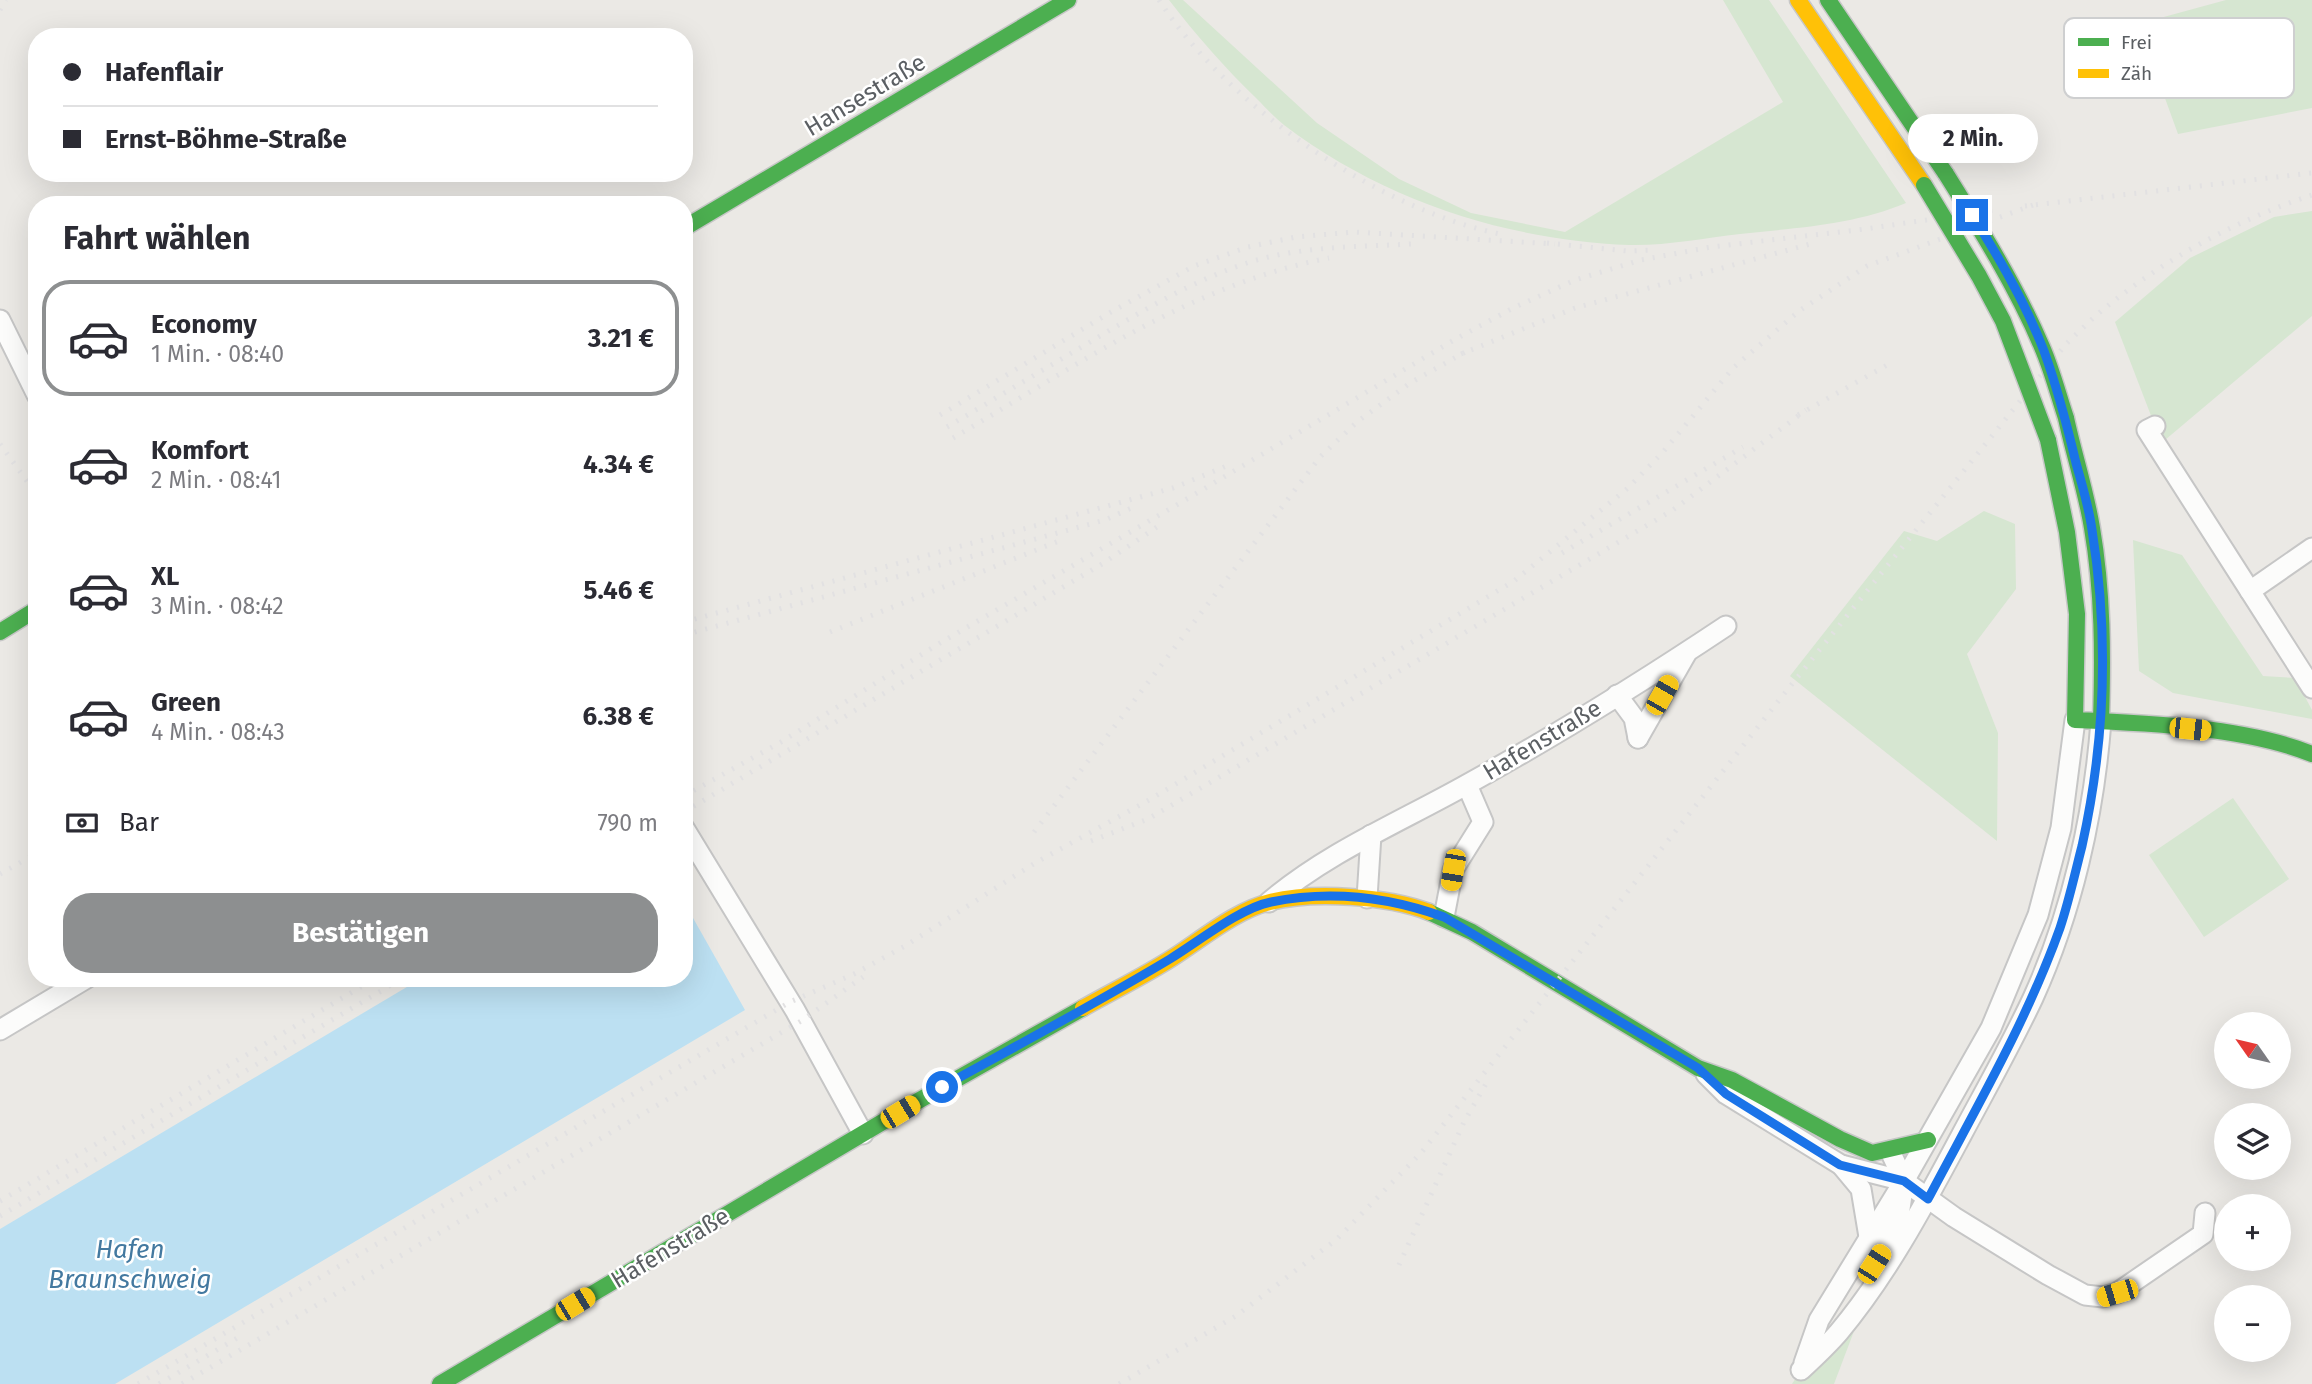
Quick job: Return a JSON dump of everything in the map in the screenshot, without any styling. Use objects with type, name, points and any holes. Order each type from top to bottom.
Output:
[{"type":"street","name":"Hansestraße","points":[[693,223],[1068,0]]},
{"type":"street","points":[[1797,1377],[1819,1320],[1904,1181],[1992,1028],[2038,915],[2061,828],[2075,720],[2077,614],[2067,531],[2048,440],[2003,321],[1924,185],[1798,0]]},
{"type":"street","points":[[1797,1377],[1837,1334],[1868,1294],[1928,1199],[2028,1008],[2061,925],[2089,813],[2101,721],[2103,666],[2092,527],[2066,418],[2043,350],[1985,235],[1828,0]]},
{"type":"street","points":[[0,320],[28,377]]},
{"type":"street","points":[[2155,426],[2147,430],[2312,688]]},
{"type":"street","points":[[2250,591],[2312,548]]},
{"type":"street","points":[[0,632],[28,615]]},
{"type":"street","name":"Hafenstraße","points":[[440,1384],[863,1134],[1170,959],[1231,919],[1269,902],[1296,880],[1371,835],[1467,785],[1726,626]]},
{"type":"street","name":"Hafenstraße","points":[[1616,695],[1634,718],[1638,738],[1687,651]]},
{"type":"street","points":[[2075,720],[2212,731],[2262,738],[2295,746],[2312,754]]},
{"type":"street","name":"Hafenstraße","points":[[1444,917],[1453,870],[1483,822],[1467,785]]},
{"type":"street","points":[[1367,898],[1371,835]]},
{"type":"street","points":[[693,843],[795,1010],[863,1134]]},
{"type":"street","name":"Hafenstraße","points":[[1269,902],[1325,896],[1367,898],[1418,907],[1444,917],[1698,1068],[1732,1080],[1866,1151],[1889,1151],[1928,1140]]},
{"type":"street","points":[[0,1030],[72,987]]},
{"type":"street","name":"Hafenstraße","points":[[1698,1068],[1726,1094],[1840,1165],[1861,1189],[1869,1237]]},
{"type":"street","points":[[1889,1151],[1904,1181],[1928,1199],[2048,1275],[2072,1289],[2094,1297],[2117,1293],[2203,1234],[2205,1213]]},
{"type":"street","name":"Hafenstraße","points":[[1840,1165],[1904,1181]]},
{"type":"street","points":[[1797,1377],[1838,1320],[1894,1233],[1904,1181]]},
{"type":"green space","points":[[1169,0],[1183,0],[1317,123],[1399,179],[1471,213],[1565,232],[1783,102],[1723,0],[1769,0],[1906,203],[1866,216],[1824,225],[1656,244],[1629,245],[1583,241],[1491,225],[1404,195],[1362,175],[1284,125],[1222,63]]},
{"type":"green space","points":[[2226,0],[2312,0],[2312,108],[2178,134],[2165,98],[2294,98],[2294,18],[2160,18]]},
{"type":"green space","points":[[2312,211],[2312,316],[2165,440],[2155,426],[2115,322],[2190,258],[2274,217]]},
{"type":"green space","points":[[1984,511],[2015,524],[2016,589],[1967,654],[1998,733],[1997,841],[1790,676],[1904,531],[1937,541]]},
{"type":"green space","points":[[2133,540],[2182,555],[2263,676],[2295,678],[2312,710],[2312,719],[2173,693],[2139,671]]},
{"type":"green space","points":[[2233,798],[2289,879],[2204,937],[2149,855]]},
{"type":"green space","points":[[1868,1294],[1834,1384],[1792,1384],[1801,1370]]},
{"type":"water","name":"Hafen Braunschweig","points":[[693,918],[745,1010],[115,1384],[0,1384],[0,1229],[407,987],[693,987]]},
{"type":"railway","points":[[0,10],[6,0]]},
{"type":"railway","points":[[1159,0],[1189,40],[1225,78],[1266,115],[1311,149],[1408,203],[1457,222],[1505,235]]},
{"type":"railway","points":[[2025,206],[2312,173]]},
{"type":"railway","points":[[1119,1384],[1236,1316],[1337,1239],[1421,1153],[1784,694],[2066,344],[2110,304],[2181,255],[2258,215],[2312,195]]},
{"type":"railway","points":[[138,1384],[790,1002],[854,974],[905,946],[1035,863],[1149,800],[1514,581],[1628,488],[1663,452],[1733,368],[1799,311],[1867,266],[2033,205]]},
{"type":"railway","points":[[693,791],[781,742],[940,643],[1454,340],[1513,308],[1575,280],[1641,260],[1711,247],[1865,229],[2001,209]]},
{"type":"railway","points":[[940,415],[1111,312],[1194,266],[1248,247],[1296,237],[1354,232],[1555,244]]},
{"type":"railway","points":[[1547,243],[1627,251],[1655,250]]},
{"type":"railway","points":[[1461,354],[1575,308],[1814,243]]},
{"type":"railway","points":[[947,427],[1144,310],[1226,271],[1287,253],[1411,244]]},
{"type":"railway","points":[[953,438],[1089,357],[1181,308],[1278,271],[1329,258]]},
{"type":"railway","points":[[1034,832],[1320,457],[1357,422],[1410,383],[1467,351]]},
{"type":"railway","points":[[1798,415],[1889,364]]},
{"type":"railway","points":[[1091,841],[1148,819],[1673,510],[1806,410]]},
{"type":"railway","points":[[0,444],[28,483]]},
{"type":"railway","points":[[1562,553],[1743,447]]},
{"type":"railway","points":[[693,620],[1173,488],[1229,465]]},
{"type":"railway","points":[[693,633],[1105,520],[1138,505]]},
{"type":"railway","points":[[693,807],[1102,564],[1157,527]]},
{"type":"railway","points":[[830,632],[1064,539]]},
{"type":"railway","points":[[0,874],[28,858]]},
{"type":"railway","points":[[182,1384],[801,1021],[863,977]]},
{"type":"railway","points":[[0,1201],[361,987]]},
{"type":"railway","points":[[0,1216],[388,987]]},
{"type":"railway","points":[[1399,1265],[1464,1122],[1487,1082]]},
{"type":"railway","points":[[159,1384],[239,1337]]},
{"type":"traffic: fast","points":[[693,223],[1068,0]]},
{"type":"traffic: fast","points":[[1828,0],[1946,174]]},
{"type":"traffic: fast","points":[[1946,174],[1985,237],[2032,324],[2046,356],[2066,418]]},
{"type":"traffic: fast","points":[[1924,185],[2003,321],[2048,440]]},
{"type":"traffic: fast","points":[[2066,418],[2087,500],[2096,552],[2101,624],[2101,721]]},
{"type":"traffic: fast","points":[[2048,440],[2067,532],[2077,614],[2075,720],[2227,732],[2286,745],[2312,754]]},
{"type":"traffic: fast","points":[[0,632],[28,615]]},
{"type":"traffic: fast","points":[[1429,912],[1472,932],[1698,1068],[1732,1080],[1840,1139],[1872,1153],[1928,1140]]},
{"type":"traffic: fast","points":[[440,1384],[918,1101],[1083,1008]]},
{"type":"traffic: slow","points":[[1798,0],[1924,185]]},
{"type":"traffic: slow","points":[[1083,1008],[1161,965],[1232,918],[1270,902],[1308,897],[1350,897],[1393,902],[1429,912]]},
{"type":"route","points":[[942,1087],[1170,959],[1231,919],[1269,902],[1325,896],[1367,898],[1418,907],[1444,917],[1698,1068],[1726,1094],[1840,1165],[1904,1181],[1928,1199],[2034,996],[2061,925],[2089,813],[2101,721],[2103,666],[2097,565],[2092,527],[2066,418],[2043,350],[2016,292],[1972,215]]}]
